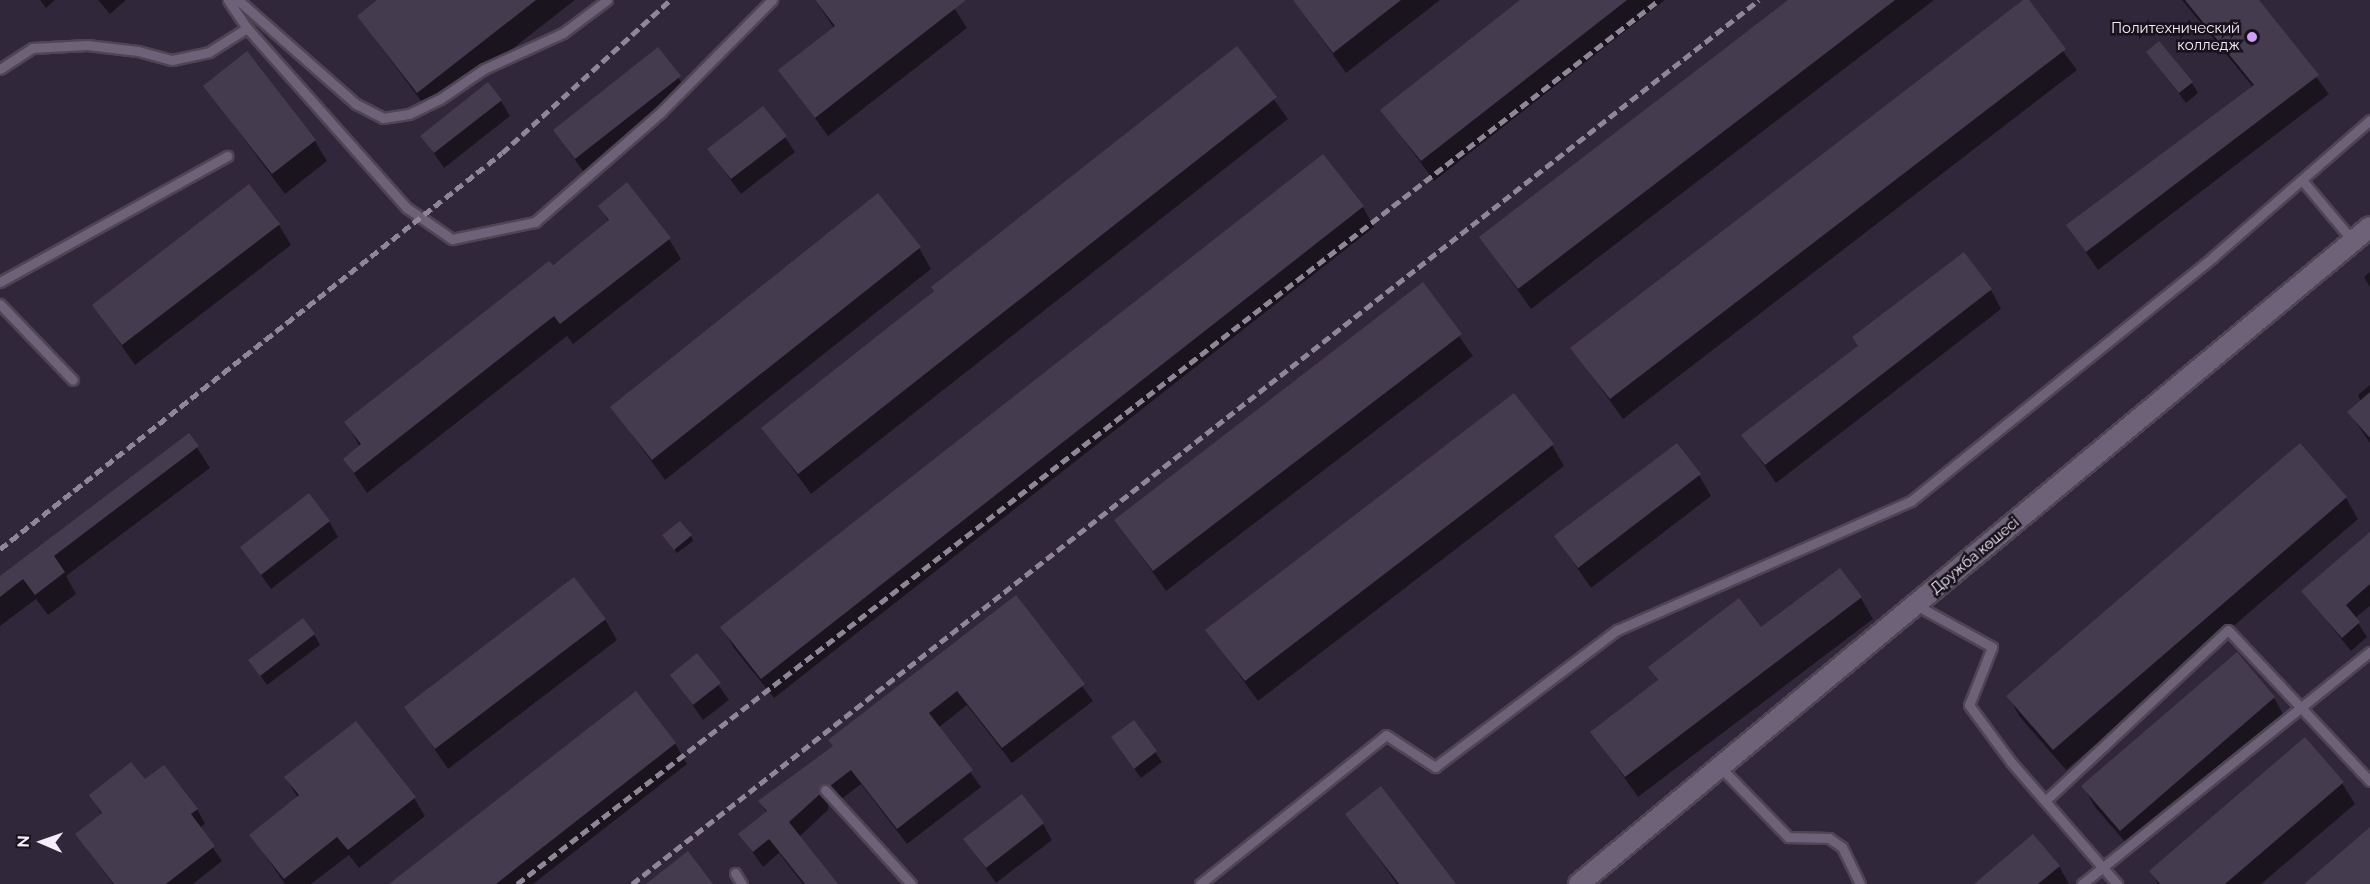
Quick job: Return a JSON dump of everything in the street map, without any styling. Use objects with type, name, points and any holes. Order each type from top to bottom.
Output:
[{"type":"street","name":"Дружба көшесі","points":[[1579,884],[2370,227]]},
{"type":"lane","points":[[228,0],[247,28],[406,208],[452,239],[535,222],[661,112],[772,0]]},
{"type":"lane","points":[[238,0],[356,104],[383,118],[409,114],[440,99],[484,69],[563,33],[607,0]]},
{"type":"lane","points":[[0,69],[32,48],[87,45],[172,60],[209,52],[247,28]]},
{"type":"lane","points":[[1200,884],[1386,735],[1435,767],[1617,630],[1911,501],[2213,257],[2370,120]]},
{"type":"lane","points":[[0,282],[226,156]]},
{"type":"lane","points":[[2302,180],[2353,242]]},
{"type":"lane","points":[[0,304],[73,380]]},
{"type":"lane","points":[[1916,605],[1992,646],[1969,705],[2045,801],[2117,884]]},
{"type":"lane","points":[[2045,801],[2228,630],[2370,781]]},
{"type":"lane","points":[[2082,884],[2370,652]]},
{"type":"lane","points":[[1720,767],[1788,837],[1822,837],[1842,847],[1860,884]]},
{"type":"lane","points":[[825,790],[911,884]]},
{"type":"lane","points":[[735,873],[742,884]]},
{"type":"building","points":[[377,0],[536,0],[417,93],[357,16]]},
{"type":"building","points":[[815,0],[966,0],[815,118],[778,70],[835,26]]},
{"type":"building","points":[[1293,0],[1401,0],[1333,53]]},
{"type":"building","points":[[1520,0],[1627,0],[1421,161],[1380,110]]},
{"type":"building","points":[[1788,0],[1895,0],[1518,289],[1479,237]]},
{"type":"building","points":[[2023,0],[2029,0],[2066,49],[1610,399],[1570,348]]},
{"type":"building","points":[[2185,0],[2259,0],[2319,75],[2086,252],[2066,225],[2254,85]]},
{"type":"building","points":[[2159,41],[2193,82],[2179,93],[2146,52]]},
{"type":"building","points":[[1237,46],[1277,97],[798,474],[761,428],[934,291],[931,287]]},
{"type":"building","points":[[658,47],[681,76],[575,159],[553,130]]},
{"type":"building","points":[[247,51],[316,140],[272,174],[203,86]]},
{"type":"building","points":[[488,82],[502,100],[434,153],[420,136]]},
{"type":"building","points":[[763,106],[787,136],[731,179],[707,149]]},
{"type":"building","points":[[1323,154],[1364,206],[761,679],[720,627]]},
{"type":"building","points":[[627,182],[671,238],[560,324],[554,316],[354,473],[343,459],[361,444],[344,422],[549,261],[553,265],[609,220],[598,206]]},
{"type":"building","points":[[249,184],[280,224],[122,345],[92,305]]},
{"type":"building","points":[[878,193],[921,247],[652,460],[610,407]]},
{"type":"building","points":[[1964,252],[1992,289],[1765,465],[1741,435],[1858,346],[1852,337]]},
{"type":"building","points":[[1423,282],[1462,334],[1153,571],[1114,520]]},
{"type":"building","points":[[2370,392],[2370,438],[2347,412]]},
{"type":"building","points":[[1514,393],[1554,444],[1245,681],[1205,630]]},
{"type":"building","points":[[189,433],[199,446],[54,556],[65,572],[35,595],[23,579],[0,597],[0,576]]},
{"type":"building","points":[[1677,443],[1701,474],[1578,568],[1554,536]]},
{"type":"building","points":[[2300,443],[2347,497],[2053,750],[2006,696]]},
{"type":"building","points":[[309,493],[330,521],[261,575],[240,547]]},
{"type":"building","points":[[680,521],[692,535],[674,550],[662,535]]},
{"type":"building","points":[[2370,532],[2370,584],[2346,605],[2360,622],[2342,638],[2301,591]]},
{"type":"building","points":[[1840,568],[1862,597],[1625,777],[1590,732],[1658,680],[1648,667],[1739,598],[1761,627]]},
{"type":"building","points":[[574,577],[606,619],[435,749],[404,707]]},
{"type":"building","points":[[1016,595],[1085,684],[1002,748],[957,691],[929,713],[973,770],[897,829],[851,770],[830,786],[821,785],[820,794],[789,822],[838,884],[805,884],[769,839],[753,852],[738,834],[767,811],[758,801],[833,746],[828,740]]},
{"type":"building","points":[[303,618],[315,634],[260,676],[248,660]]},
{"type":"building","points":[[2237,652],[2275,697],[2120,831],[2081,786]]},
{"type":"building","points":[[697,653],[721,683],[693,705],[670,675]]},
{"type":"building","points":[[636,691],[676,743],[496,884],[389,884]]},
{"type":"building","points":[[1134,720],[1157,751],[1134,769],[1111,737]]},
{"type":"building","points":[[356,721],[416,797],[348,850],[337,837],[284,879],[249,835],[299,795],[284,777]]},
{"type":"building","points":[[2305,737],[2344,782],[2225,884],[2160,884],[2149,871]]},
{"type":"building","points":[[131,762],[145,779],[164,765],[198,809],[191,814],[215,846],[166,884],[114,884],[75,834],[102,813],[89,795]]},
{"type":"building","points":[[1381,786],[1456,884],[1399,884],[1345,814]]},
{"type":"building","points":[[1022,794],[1044,823],[986,868],[963,839]]},
{"type":"building","points":[[2370,827],[2370,884],[2304,884]]},
{"type":"building","points":[[2033,834],[2060,866],[2038,884],[1974,884]]},
{"type":"building","points":[[688,851],[713,884],[646,884]]},
{"type":"railway","points":[[0,549],[502,153],[670,0]]},
{"type":"railway","points":[[517,884],[1659,0]]},
{"type":"railway","points":[[632,884],[1759,0]]},
{"type":"place","name":"Политехнический колледж","points":[[2252,37]]}]
